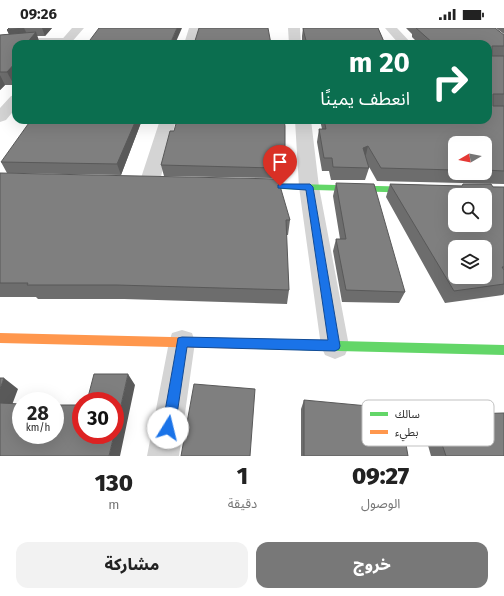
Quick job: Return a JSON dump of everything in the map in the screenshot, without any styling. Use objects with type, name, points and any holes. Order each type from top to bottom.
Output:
[{"type":"street","points":[[67,40],[78,28]]},
{"type":"street","points":[[191,40],[195,28]]},
{"type":"street","points":[[294,28],[296,40]]},
{"type":"street","points":[[391,28],[402,40]]},
{"type":"street","points":[[0,118],[12,104]]},
{"type":"street","points":[[149,184],[167,124]]},
{"type":"street","points":[[303,124],[310,187],[335,346]]},
{"type":"street","points":[[241,186],[426,190]]},
{"type":"street","points":[[0,338],[504,350]]},
{"type":"street","points":[[164,456],[182,342]]},
{"type":"lane","points":[[0,44],[12,42]]},
{"type":"building","points":[[9,28],[23,28],[7,30]]},
{"type":"building","points":[[99,28],[177,28],[172,40],[90,40]]},
{"type":"building","points":[[199,28],[268,28],[270,40],[195,40]]},
{"type":"building","points":[[303,28],[378,28],[383,40],[306,40]]},
{"type":"building","points":[[416,28],[495,28],[504,35],[504,46],[492,46],[492,40],[430,40]]},
{"type":"building","points":[[36,32],[29,40],[12,40],[12,66],[7,72],[0,72],[0,35]]},
{"type":"building","points":[[492,56],[504,56],[504,94],[493,94],[493,106],[504,106],[504,171],[492,170],[492,136],[448,136],[448,170],[381,168],[368,146],[363,148],[369,168],[333,167],[332,158],[324,158],[319,129],[326,129],[325,124],[492,124]]},
{"type":"building","points":[[28,124],[134,124],[117,164],[1,162]]},
{"type":"building","points":[[176,124],[285,124],[285,158],[271,158],[274,168],[161,165],[170,131],[174,131]]},
{"type":"building","points":[[0,173],[278,179],[290,220],[286,220],[289,290],[117,285],[27,285],[28,283],[0,283]]},
{"type":"building","points":[[336,183],[374,184],[405,292],[346,290],[336,239],[346,239]]},
{"type":"building","points":[[390,184],[462,186],[463,184],[491,184],[493,187],[504,187],[504,267],[502,267],[504,270],[504,284],[454,291],[450,284],[492,284],[492,240],[448,240],[448,281]]},
{"type":"building","points":[[94,374],[128,374],[124,392],[89,392]]},
{"type":"building","points":[[0,378],[4,378],[0,389]]},
{"type":"building","points":[[194,384],[255,389],[250,456],[181,456]]},
{"type":"building","points":[[304,400],[362,405],[362,446],[406,446],[408,456],[304,456]]},
{"type":"building","points":[[0,403],[12,404],[12,444],[64,444],[64,405],[72,405],[72,444],[112,444],[109,456],[0,456]]},
{"type":"building","points":[[494,413],[504,413],[504,456],[446,456],[443,446],[494,446]]},
{"type":"traffic: fast","points":[[251,186],[419,190]]},
{"type":"traffic: fast","points":[[256,344],[504,350]]},
{"type":"traffic: slow","points":[[0,338],[256,344]]},
{"type":"route","points":[[168,428],[182,342],[335,346],[310,187],[280,186]]}]
